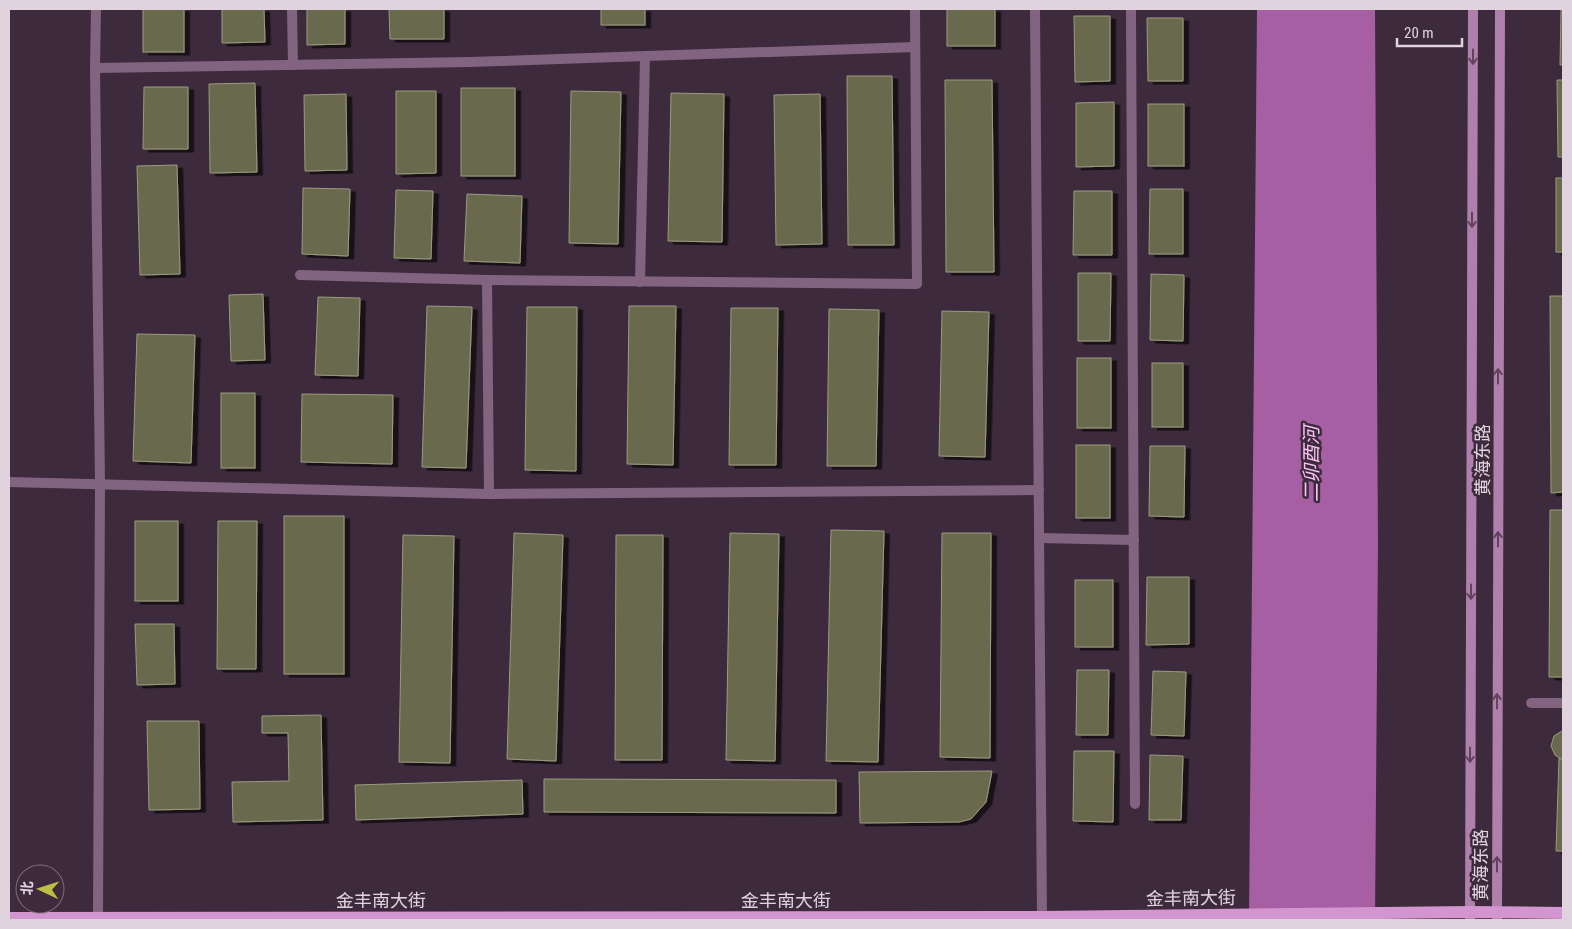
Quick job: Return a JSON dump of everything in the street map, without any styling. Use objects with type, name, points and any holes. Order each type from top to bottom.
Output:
[{"type":"main road","name":"黄海东路","points":[[1470,916],[1473,9]]},
{"type":"main road","name":"黄海东路","points":[[1496,916],[1500,9]]},
{"type":"main road","name":"金丰南大街","points":[[9,918],[1042,919],[1496,916],[1563,913]]},
{"type":"street","points":[[96,9],[94,68],[100,484],[98,919]]},
{"type":"street","points":[[292,9],[293,65]]},
{"type":"street","points":[[300,275],[487,280],[917,284],[915,9]]},
{"type":"street","points":[[1035,9],[1042,919]]},
{"type":"street","points":[[1131,9],[1135,804]]},
{"type":"street","points":[[94,68],[470,62],[914,47]]},
{"type":"street","points":[[640,282],[645,57]]},
{"type":"street","points":[[487,280],[489,494]]},
{"type":"street","points":[[9,482],[489,494],[1039,490]]},
{"type":"street","points":[[1039,538],[1134,540]]},
{"type":"street","points":[[1531,703],[1563,703]]},
{"type":"water","name":"二卯酉河","points":[[1257,9],[1375,9],[1378,545],[1375,920],[1249,920]]},
{"type":"building","points":[[143,9],[184,9],[184,52],[143,52]]},
{"type":"building","points":[[222,9],[264,9],[265,42],[222,43]]},
{"type":"building","points":[[307,9],[345,9],[345,44],[307,45]]},
{"type":"building","points":[[389,9],[444,9],[444,39],[390,39]]},
{"type":"building","points":[[601,9],[645,9],[645,25],[601,25]]},
{"type":"building","points":[[947,9],[995,9],[995,46],[947,46]]},
{"type":"building","points":[[1561,9],[1563,9],[1563,65],[1560,65]]},
{"type":"building","points":[[1074,16],[1110,16],[1110,81],[1075,82]]},
{"type":"building","points":[[1147,18],[1183,18],[1183,81],[1148,81]]},
{"type":"building","points":[[847,76],[892,76],[894,245],[848,245]]},
{"type":"building","points":[[945,80],[992,80],[994,272],[946,272]]},
{"type":"building","points":[[1557,80],[1563,80],[1563,157],[1558,157]]},
{"type":"building","points":[[255,83],[257,172],[210,173],[209,84]]},
{"type":"building","points":[[144,87],[188,87],[188,149],[143,149]]},
{"type":"building","points":[[461,88],[515,88],[515,176],[461,176]]},
{"type":"building","points":[[396,91],[436,91],[436,173],[396,174]]},
{"type":"building","points":[[571,91],[621,92],[618,244],[569,243]]},
{"type":"building","points":[[671,93],[724,94],[722,242],[668,241]]},
{"type":"building","points":[[346,94],[347,170],[305,171],[304,95]]},
{"type":"building","points":[[820,94],[822,244],[776,245],[774,95]]},
{"type":"building","points":[[1114,102],[1114,166],[1076,167],[1076,103]]},
{"type":"building","points":[[1148,104],[1184,104],[1184,166],[1148,166]]},
{"type":"building","points":[[177,165],[180,274],[140,275],[137,166]]},
{"type":"building","points":[[1556,178],[1563,178],[1563,252],[1556,252]]},
{"type":"building","points":[[303,188],[350,189],[348,256],[302,254]]},
{"type":"building","points":[[1150,189],[1183,189],[1183,254],[1149,254]]},
{"type":"building","points":[[396,190],[433,191],[431,259],[394,258]]},
{"type":"building","points":[[1074,191],[1112,191],[1112,255],[1073,255]]},
{"type":"building","points":[[467,194],[522,196],[520,263],[464,261]]},
{"type":"building","points":[[1078,273],[1111,273],[1110,341],[1078,341]]},
{"type":"building","points":[[1151,274],[1184,275],[1183,341],[1150,340]]},
{"type":"building","points":[[263,294],[265,360],[231,361],[229,295]]},
{"type":"building","points":[[1550,296],[1563,296],[1563,492],[1551,493]]},
{"type":"building","points":[[318,297],[360,298],[358,376],[315,375]]},
{"type":"building","points":[[427,306],[472,307],[466,468],[422,467]]},
{"type":"building","points":[[629,306],[676,306],[673,465],[627,464]]},
{"type":"building","points":[[527,307],[577,307],[576,471],[525,470]]},
{"type":"building","points":[[731,308],[778,308],[776,465],[729,465]]},
{"type":"building","points":[[829,309],[879,310],[876,466],[827,466]]},
{"type":"building","points":[[942,311],[989,312],[985,457],[939,456]]},
{"type":"building","points":[[137,334],[195,335],[191,463],[133,461]]},
{"type":"building","points":[[1077,358],[1111,358],[1111,428],[1077,428]]},
{"type":"building","points":[[1152,363],[1183,363],[1183,427],[1152,427]]},
{"type":"building","points":[[221,393],[255,393],[255,468],[221,468]]},
{"type":"building","points":[[302,394],[393,395],[392,464],[301,462]]},
{"type":"building","points":[[1076,445],[1110,445],[1110,518],[1076,518]]},
{"type":"building","points":[[1150,446],[1185,446],[1184,517],[1149,516]]},
{"type":"building","points":[[1550,510],[1563,510],[1563,677],[1549,677]]},
{"type":"building","points":[[284,516],[344,516],[344,674],[284,674]]},
{"type":"building","points":[[135,521],[178,521],[178,601],[135,601]]},
{"type":"building","points":[[218,521],[257,521],[256,669],[217,669]]},
{"type":"building","points":[[831,530],[884,531],[878,762],[826,761]]},
{"type":"building","points":[[514,533],[563,535],[556,761],[507,759]]},
{"type":"building","points":[[730,533],[779,534],[775,761],[726,760]]},
{"type":"building","points":[[942,533],[991,533],[990,758],[940,757]]},
{"type":"building","points":[[403,535],[454,536],[450,763],[399,762]]},
{"type":"building","points":[[616,535],[663,535],[662,760],[615,760]]},
{"type":"building","points":[[1147,577],[1189,577],[1189,644],[1146,645]]},
{"type":"building","points":[[1075,580],[1113,580],[1113,647],[1075,647]]},
{"type":"building","points":[[135,624],[174,624],[175,684],[137,685]]},
{"type":"building","points":[[1077,670],[1109,670],[1108,735],[1076,735]]},
{"type":"building","points":[[1153,671],[1186,672],[1184,736],[1151,735]]},
{"type":"building","points":[[321,715],[323,820],[233,822],[232,782],[289,781],[288,733],[262,733],[262,716]]},
{"type":"building","points":[[147,721],[199,721],[200,809],[149,810]]},
{"type":"building","points":[[1562,731],[1563,760],[1555,755],[1551,746],[1554,736]]},
{"type":"building","points":[[1074,751],[1114,751],[1113,822],[1073,821]]},
{"type":"building","points":[[1150,755],[1183,756],[1181,820],[1149,820]]},
{"type":"building","points":[[1559,758],[1563,760],[1563,851],[1556,851]]},
{"type":"building","points":[[992,771],[986,802],[971,819],[959,822],[860,823],[859,772]]},
{"type":"building","points":[[544,779],[836,780],[836,813],[544,812]]},
{"type":"building","points":[[522,780],[523,814],[356,820],[355,785]]}]
